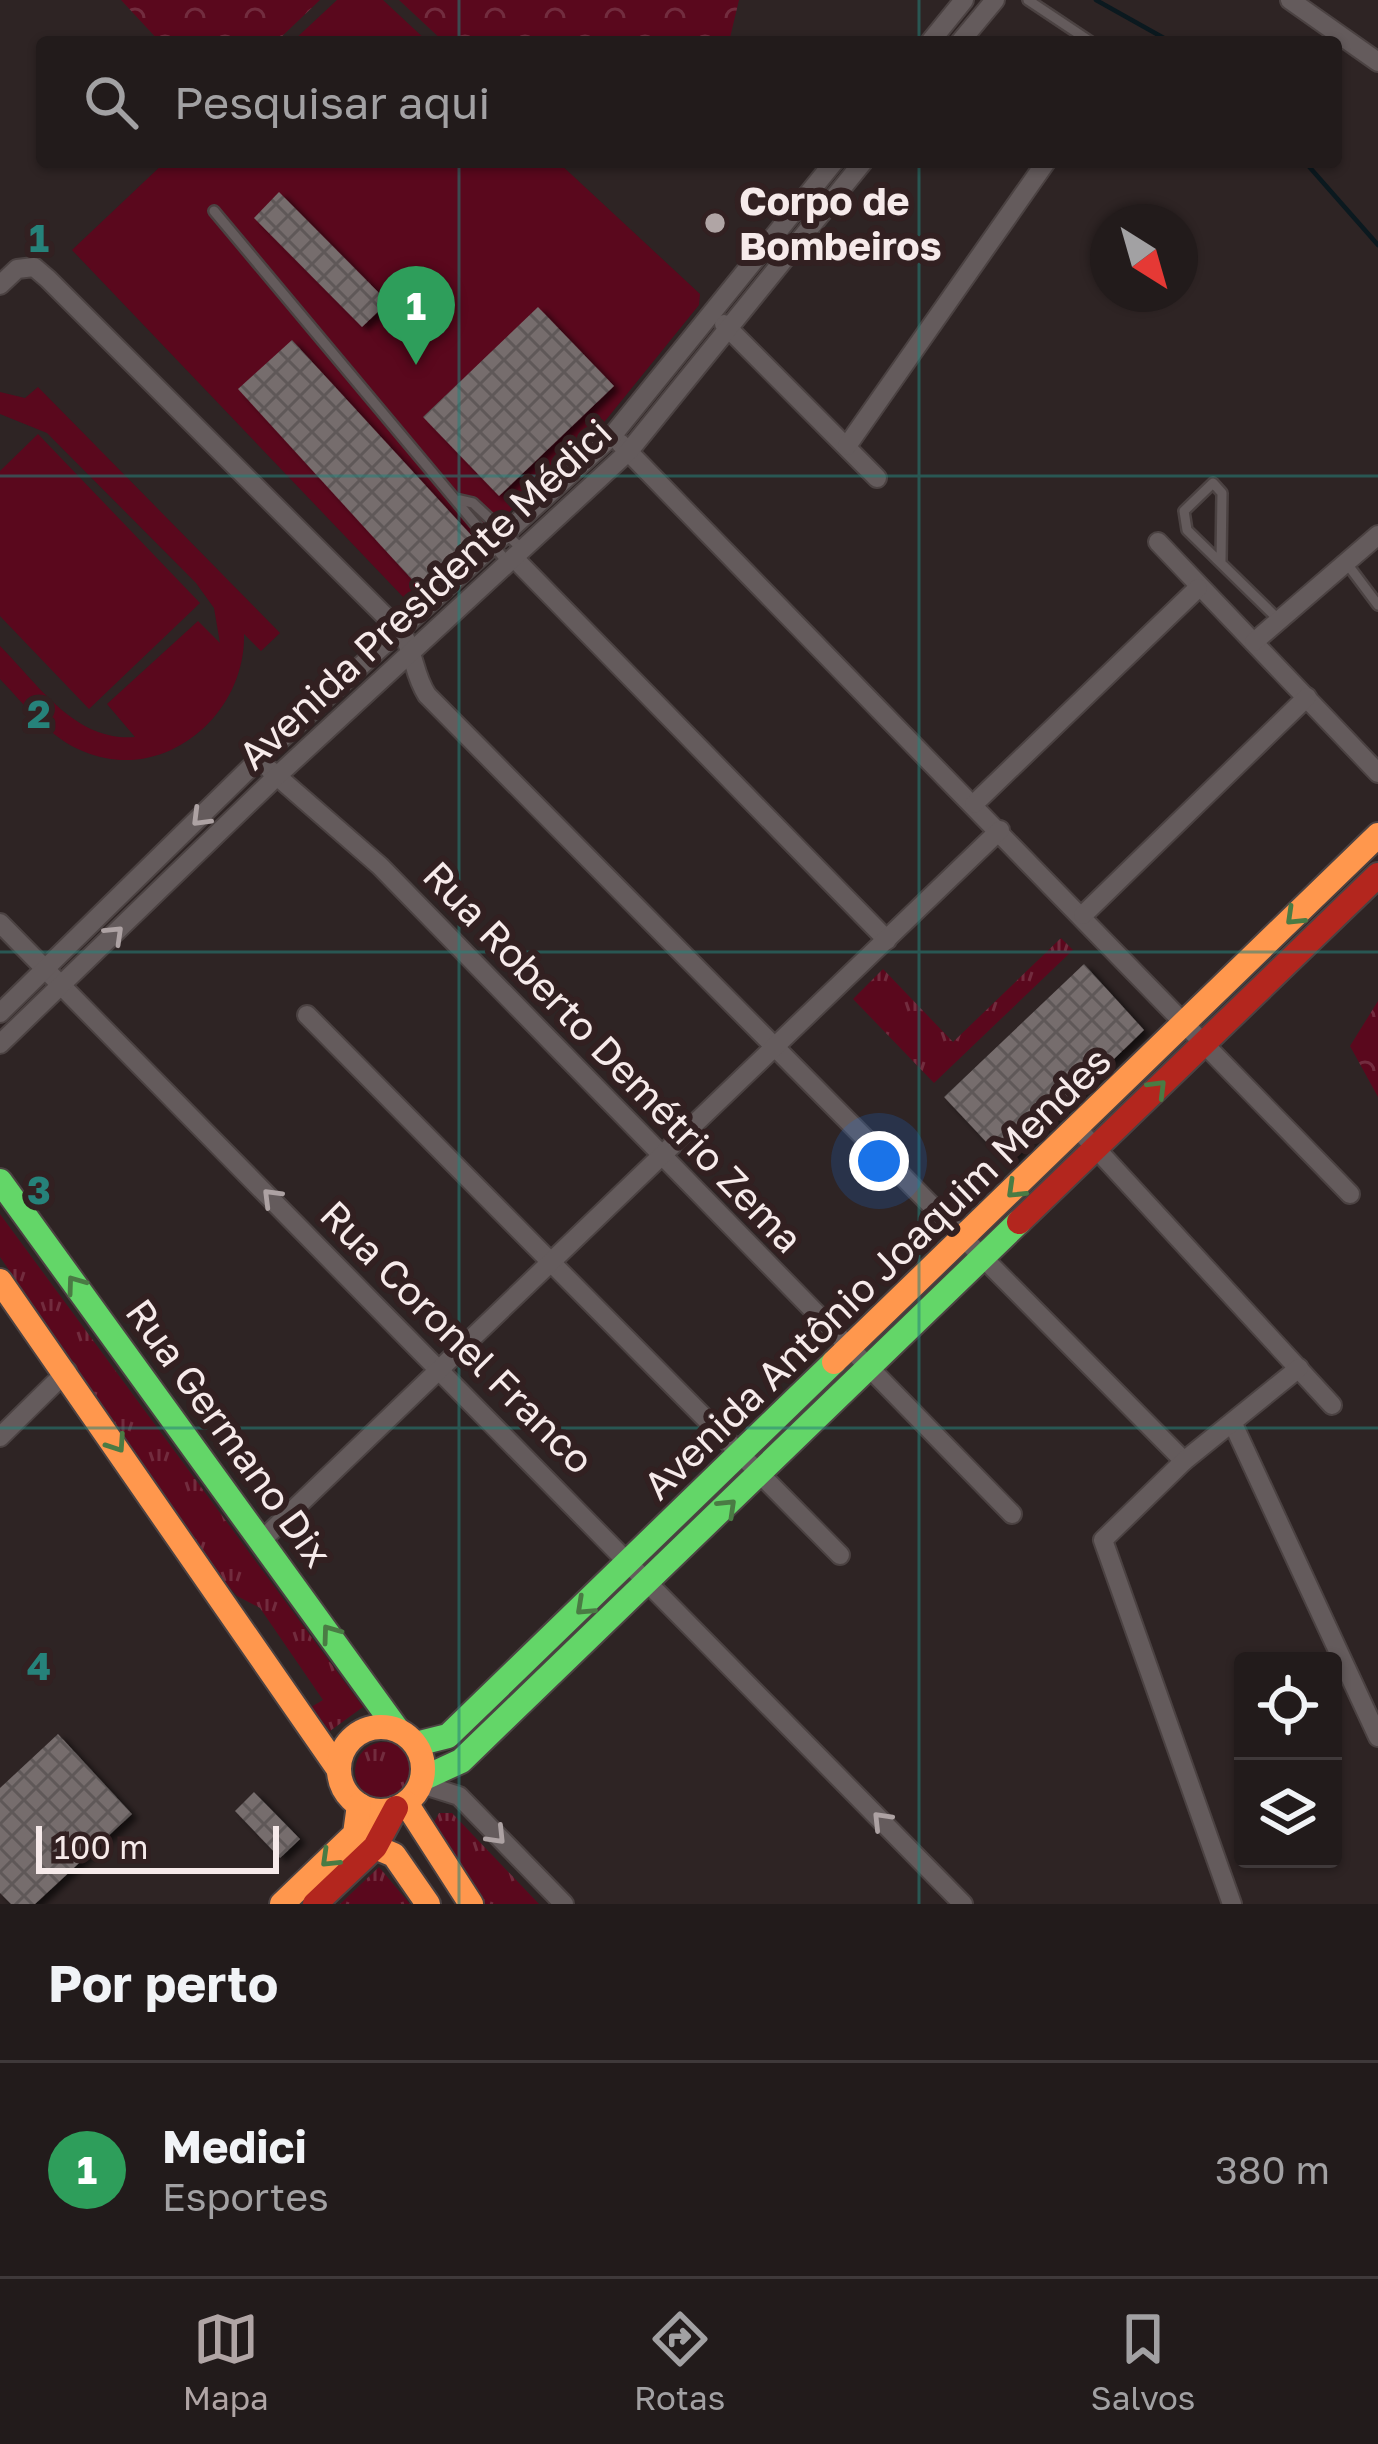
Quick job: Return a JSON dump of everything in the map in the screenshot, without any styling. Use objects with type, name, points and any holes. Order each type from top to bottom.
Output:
[{"type":"main road","name":"Avenida Antônio Joaquim Mendes","points":[[396,1798],[460,1760],[762,1475],[964,1239],[1378,836]]},
{"type":"main road","name":"Avenida Antônio Joaquim Mendes","points":[[406,1737],[448,1736],[741,1454],[982,1258],[1378,875]]},
{"type":"main road","name":"Rua Germano Dix","points":[[0,1181],[406,1737]]},
{"type":"main road","points":[[0,1281],[67,1371],[339,1770],[345,1790],[396,1798],[471,1904]]},
{"type":"main road","points":[[315,1904],[375,1847],[396,1798],[406,1737],[370,1728],[357,1734],[347,1744],[339,1770]]},
{"type":"main road","points":[[282,1904],[396,1798]]},
{"type":"main road","points":[[375,1847],[394,1856],[428,1904]]},
{"type":"street","points":[[935,36],[964,0]]},
{"type":"street","points":[[965,36],[994,0]]},
{"type":"street","points":[[1290,0],[1341,36]]},
{"type":"street","points":[[1342,37],[1378,62]]},
{"type":"street","name":"Avenida Presidente Médici","points":[[0,1013],[259,759],[612,436],[829,168]]},
{"type":"street","name":"Avenida Presidente Médici","points":[[0,1043],[277,776],[629,451],[857,168]]},
{"type":"street","points":[[847,446],[1042,168]]},
{"type":"street","points":[[805,198],[823,211]]},
{"type":"street","points":[[0,285],[17,269],[34,267],[402,633],[413,652],[412,672],[427,695],[1184,1461]]},
{"type":"street","points":[[713,314],[877,478]]},
{"type":"street","points":[[659,380],[676,395]]},
{"type":"street","points":[[612,436],[1350,1194]]},
{"type":"street","points":[[1254,643],[1378,536]]},
{"type":"street","points":[[1158,542],[1378,773]]},
{"type":"street","points":[[515,557],[887,940]]},
{"type":"street","points":[[974,804],[1198,588]]},
{"type":"street","points":[[1083,915],[1307,697]]},
{"type":"street","name":"Rua Roberto Demétrio Zema","points":[[259,759],[380,866],[1012,1514]]},
{"type":"street","points":[[262,1540],[1000,830]]},
{"type":"street","points":[[159,859],[176,876]]},
{"type":"street","name":"Rua Coronel Franco","points":[[0,923],[443,1369],[963,1904]]},
{"type":"street","points":[[307,1015],[839,1555]]},
{"type":"street","points":[[1078,1129],[1332,1406]]},
{"type":"street","points":[[1232,1904],[1103,1540],[1184,1461],[1234,1426],[1299,1367]]},
{"type":"street","points":[[0,1437],[67,1371]]},
{"type":"street","points":[[1234,1426],[1378,1736]]},
{"type":"street","points":[[396,1798],[459,1796],[564,1904]]},
{"type":"lane","points":[[1028,0],[1081,36]]},
{"type":"lane","points":[[214,211],[460,500],[463,514],[515,557]]},
{"type":"lane","points":[[1221,561],[1222,493],[1213,483],[1204,485],[1182,520],[1221,561],[1278,620]]},
{"type":"lane","points":[[460,500],[473,503],[515,557]]},
{"type":"lane","points":[[1346,561],[1378,605]]},
{"type":"green space","points":[[121,0],[320,0],[282,36],[154,36]]},
{"type":"green space","points":[[337,0],[383,0],[422,36],[298,36]]},
{"type":"green space","points":[[399,0],[739,0],[730,36],[438,36]]},
{"type":"green space","points":[[159,168],[564,168],[700,294],[699,305],[601,426],[416,600],[406,600],[72,250]]},
{"type":"green space","points":[[38,387],[280,633],[261,651],[244,634],[241,664],[231,691],[195,735],[171,750],[115,759],[85,752],[49,730],[0,679],[0,646],[76,720],[114,736],[135,737],[107,704],[198,621],[220,643],[214,608],[196,583],[47,433],[0,414],[0,392],[25,398]]},
{"type":"green space","points":[[38,434],[200,603],[89,709],[0,616],[0,471]]},
{"type":"green space","points":[[1061,938],[1073,950],[934,1083],[853,999],[883,969],[953,1042]]},
{"type":"green space","points":[[1378,1001],[1378,1097],[1350,1046]]},
{"type":"green space","points":[[0,1214],[363,1707],[330,1731],[311,1707],[323,1700],[260,1608],[237,1596],[224,1581],[0,1257]]},
{"type":"green space","points":[[384,1742],[404,1751],[413,1771],[404,1791],[384,1800],[364,1791],[355,1771],[364,1751]]},
{"type":"green space","points":[[439,1813],[452,1813],[539,1904],[485,1904],[432,1826]]},
{"type":"green space","points":[[379,1867],[410,1904],[340,1904]]},
{"type":"building","points":[[279,192],[388,302],[362,327],[254,218]]},
{"type":"building","points":[[538,307],[614,386],[499,496],[423,417]]},
{"type":"building","points":[[292,340],[472,536],[417,585],[238,389]]},
{"type":"building","points":[[1084,964],[1144,1030],[1006,1163],[944,1097]]},
{"type":"building","points":[[58,1734],[132,1814],[35,1904],[11,1904],[0,1893],[0,1788]]},
{"type":"building","points":[[254,1792],[300,1839],[280,1858],[235,1811]]},
{"type":"waterway","points":[[1096,0],[1160,36]]},
{"type":"waterway","points":[[1310,168],[1378,245]]},
{"type":"traffic: fast","points":[[0,1181],[397,1729]]},
{"type":"traffic: fast","points":[[422,1779],[461,1761],[1019,1222]]},
{"type":"traffic: fast","points":[[416,1744],[448,1736],[834,1362]]},
{"type":"traffic: slow","points":[[834,1362],[1378,835]]},
{"type":"traffic: slow","points":[[0,1281],[339,1770]]},
{"type":"traffic: slow","points":[[381,1727],[411,1739],[423,1769],[411,1799],[381,1811],[351,1799],[339,1769],[351,1739],[381,1727]]},
{"type":"traffic: slow","points":[[406,1803],[471,1904]]},
{"type":"traffic: slow","points":[[282,1904],[355,1834],[359,1805]]},
{"type":"traffic: slow","points":[[371,1810],[375,1847],[394,1855],[428,1904]]},
{"type":"traffic: jam","points":[[1019,1222],[1378,875]]},
{"type":"traffic: jam","points":[[315,1904],[375,1847],[396,1808]]},
{"type":"place","name":"Corpo de Bombeiros","points":[[715,223]]},
{"type":"place","name":"Medici","points":[[416,365]]}]
